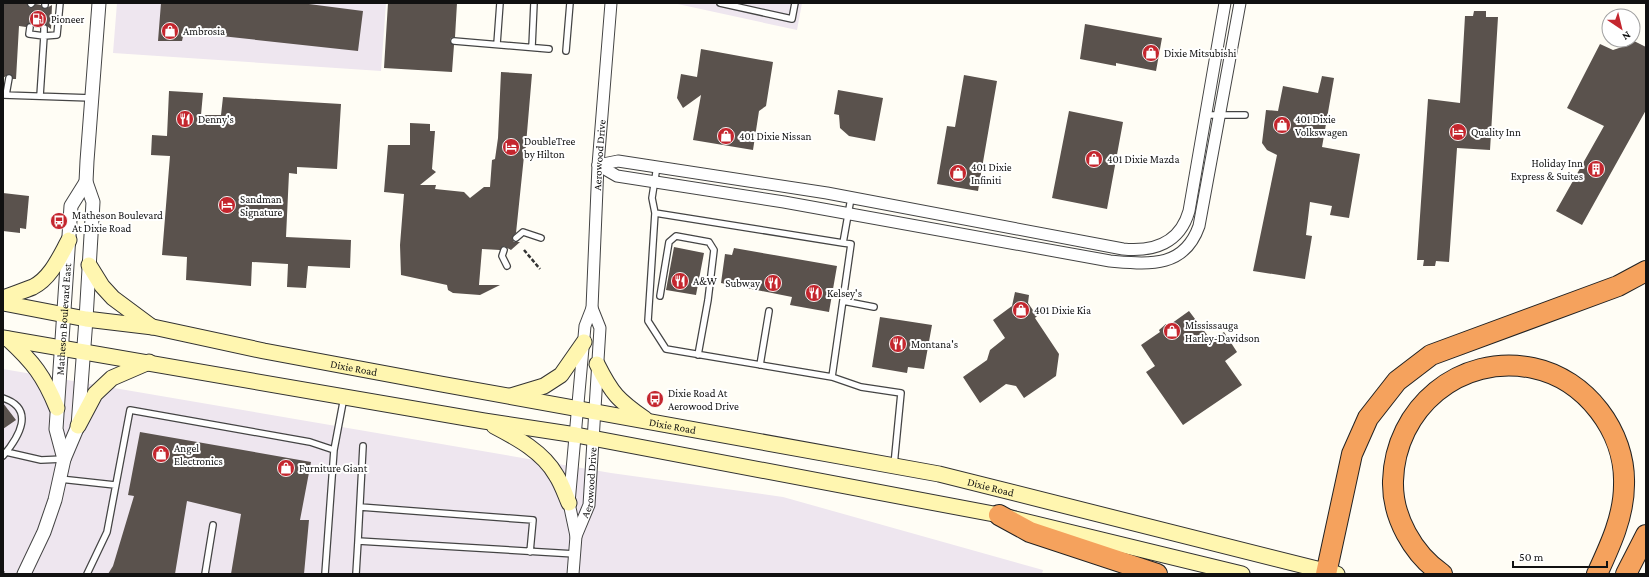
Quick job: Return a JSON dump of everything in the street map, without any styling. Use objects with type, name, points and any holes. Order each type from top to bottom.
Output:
[{"type":"highway","points":[[1330,573],[1352,454],[1368,418],[1397,381],[1431,355],[1618,286],[1646,271]]},
{"type":"highway","points":[[1442,574],[1424,559],[1406,534],[1396,506],[1393,479],[1397,449],[1403,434],[1416,412],[1434,394],[1456,378],[1470,372],[1508,366],[1527,367],[1543,371],[1574,387],[1598,409],[1615,436],[1622,459],[1623,498],[1613,540],[1597,574]]},
{"type":"highway","points":[[999,515],[1030,532],[1156,574]]},
{"type":"highway","points":[[1626,574],[1646,535]]},
{"type":"main road","points":[[3,298],[42,281],[56,263],[69,240]]},
{"type":"main road","points":[[89,265],[102,286],[113,298],[153,327]]},
{"type":"main road","name":"Dixie Road","points":[[3,303],[86,319],[153,327],[264,351],[509,397],[595,411],[939,474],[1061,503],[1330,573]]},
{"type":"main road","points":[[6,338],[83,350],[484,421],[593,438],[999,515],[1242,574]]},
{"type":"main road","points":[[6,338],[37,367],[49,387],[57,408]]},
{"type":"main road","points":[[509,397],[544,386],[561,375],[584,342]]},
{"type":"main road","points":[[78,426],[95,394],[112,378],[149,362]]},
{"type":"main road","points":[[597,364],[609,388],[622,402],[649,422]]},
{"type":"main road","points":[[484,421],[513,437],[544,458],[557,476],[569,504]]},
{"type":"street","name":"Matheson Boulevard East","points":[[24,574],[44,532],[60,479],[64,459],[78,426],[93,202],[86,182],[100,3]]},
{"type":"street","name":"Aerowood Drive","points":[[573,574],[576,536],[569,504],[585,326],[592,308],[598,165],[611,3]]},
{"type":"street","points":[[598,165],[618,161],[657,166],[851,198],[1114,247],[1136,250],[1154,248],[1170,240],[1182,227],[1189,211],[1225,3]]},
{"type":"street","points":[[598,165],[617,176],[655,181],[849,214],[1110,261],[1148,263],[1163,261],[1179,254],[1193,240],[1199,226],[1218,115],[1240,3]]},
{"type":"street","name":"Matheson Boulevard East","points":[[64,459],[56,430],[71,206],[86,182]]},
{"type":"street","name":"Aerowood Drive","points":[[576,536],[589,505],[600,328],[592,308]]},
{"type":"lane","points":[[30,27],[29,34],[44,36],[57,35],[60,3]]},
{"type":"lane","points":[[497,44],[500,3]]},
{"type":"lane","points":[[532,47],[534,3]]},
{"type":"lane","points":[[566,51],[570,3]]},
{"type":"lane","points":[[720,3],[792,19],[795,3]]},
{"type":"lane","points":[[40,96],[44,28]]},
{"type":"lane","points":[[454,41],[549,49]]},
{"type":"lane","points":[[6,79],[7,86],[5,95],[92,98]]},
{"type":"lane","points":[[1206,115],[1245,115]]},
{"type":"lane","points":[[657,166],[652,198],[655,213],[648,321],[666,349],[832,377],[861,387],[901,393],[894,466]]},
{"type":"lane","points":[[844,243],[851,198]]},
{"type":"lane","points":[[655,213],[852,244],[832,377]]},
{"type":"lane","points":[[977,237],[981,222]]},
{"type":"lane","points":[[516,238],[523,232],[541,238]]},
{"type":"lane","points":[[660,296],[669,242],[676,236],[709,242],[714,250],[708,300],[698,355]]},
{"type":"lane","points":[[1110,261],[1114,247]]},
{"type":"lane","points":[[504,250],[502,256],[507,266]]},
{"type":"lane","points":[[843,301],[874,306]]},
{"type":"lane","points":[[760,365],[769,311]]},
{"type":"lane","points":[[325,574],[334,450],[344,397]]},
{"type":"lane","points":[[3,398],[14,401],[21,412],[22,424],[17,439],[4,454]]},
{"type":"lane","points":[[87,574],[107,532],[130,410],[310,442],[334,450]]},
{"type":"lane","points":[[356,574],[362,446]]},
{"type":"lane","points":[[4,454],[41,460],[64,459]]},
{"type":"lane","points":[[60,479],[115,485]]},
{"type":"lane","points":[[360,507],[533,520],[530,552]]},
{"type":"lane","points":[[205,574],[213,525]]},
{"type":"lane","points":[[358,542],[575,554]]},
{"type":"path","points":[[524,250],[540,269]]},
{"type":"shaded area","points":[[117,3],[386,3],[381,71],[113,53]]},
{"type":"shaded area","points":[[673,3],[802,3],[797,30]]},
{"type":"shaded area","points":[[3,369],[611,473],[783,497],[1043,570],[1042,574],[3,574]]},
{"type":"building","points":[[3,3],[27,4],[30,8],[36,4],[41,5],[45,9],[52,5],[51,29],[44,24],[40,28],[34,27],[30,23],[26,27],[19,26],[16,79],[13,79],[9,74],[3,78]]},
{"type":"building","points":[[161,3],[301,3],[363,11],[358,51],[184,32],[182,41],[158,41]]},
{"type":"building","points":[[388,3],[457,3],[455,37],[451,38],[450,41],[454,45],[452,72],[384,68]]},
{"type":"building","name":"Quality Inn","points":[[1474,11],[1486,11],[1486,17],[1498,17],[1490,150],[1457,148],[1449,262],[1436,261],[1435,266],[1423,266],[1424,260],[1417,260],[1428,99],[1460,103],[1465,16],[1473,16]]},
{"type":"building","points":[[1085,24],[1162,38],[1156,71],[1116,63],[1116,66],[1080,59]]},
{"type":"building","name":"Holiday Inn Express & Suites","points":[[1600,44],[1601,48],[1609,48],[1613,50],[1619,48],[1641,48],[1641,44],[1646,47],[1646,110],[1582,225],[1556,211],[1604,126],[1567,108]]},
{"type":"building","points":[[701,49],[773,62],[766,106],[759,111],[753,150],[693,140],[701,95],[683,108],[677,98],[681,74],[697,77]]},
{"type":"building","points":[[501,72],[532,74],[525,156],[516,233],[512,238],[514,242],[520,242],[511,250],[504,246],[500,250],[482,249],[479,285],[500,285],[480,295],[453,293],[448,290],[447,285],[401,275],[400,245],[404,194],[384,192],[388,145],[410,145],[410,123],[430,124],[430,131],[435,131],[432,169],[436,172],[420,185],[436,185],[435,189],[464,192],[470,198],[484,187],[490,187],[492,160],[495,159],[498,138]]},
{"type":"building","points":[[964,75],[997,81],[978,191],[937,184],[947,126],[955,127]]},
{"type":"building","points":[[1322,76],[1334,78],[1322,147],[1360,154],[1349,218],[1330,215],[1332,206],[1310,202],[1306,235],[1312,236],[1305,279],[1253,271],[1277,155],[1267,150],[1262,143],[1266,110],[1278,111],[1283,86],[1318,93]]},
{"type":"building","points":[[838,90],[883,98],[875,141],[849,136],[840,128],[839,115],[834,114]]},
{"type":"building","name":"Sandman Signature","points":[[169,91],[203,93],[201,115],[221,115],[223,97],[341,104],[337,169],[297,167],[297,174],[289,173],[286,237],[351,240],[350,268],[308,266],[306,288],[287,287],[288,264],[252,262],[251,286],[186,280],[187,257],[162,255],[170,156],[151,155],[152,135],[167,136]]},
{"type":"building","points":[[1069,111],[1123,122],[1107,209],[1052,198]]},
{"type":"building","points":[[3,193],[29,196],[26,229],[20,228],[20,233],[3,231]]},
{"type":"building","points":[[674,247],[704,253],[696,295],[666,290]]},
{"type":"building","points":[[734,248],[837,266],[829,312],[790,305],[792,297],[721,283],[725,254],[732,255]]},
{"type":"building","points":[[1015,292],[1029,295],[1028,303],[1037,316],[1035,318],[1059,354],[1056,376],[1024,398],[1016,386],[1006,384],[980,403],[963,377],[987,360],[990,350],[1005,338],[993,320],[1012,306]]},
{"type":"building","points":[[1189,311],[1211,340],[1224,332],[1237,352],[1225,361],[1242,385],[1183,425],[1146,372],[1155,366],[1141,345],[1160,332],[1159,330],[1166,324],[1168,326]]},
{"type":"building","points":[[880,317],[932,325],[924,369],[908,367],[907,373],[872,367]]},
{"type":"building","points":[[3,403],[16,420],[3,429]]},
{"type":"building","points":[[140,432],[311,462],[300,520],[309,520],[304,574],[231,574],[241,514],[187,501],[175,574],[108,574],[113,566],[134,496],[128,495]]},
{"type":"place","name":"Pioneer","points":[[38,19]]},
{"type":"place","name":"Ambrosia","points":[[170,31]]},
{"type":"place","name":"Dixie Mitsubishi","points":[[1151,53]]},
{"type":"place","name":"Denny's","points":[[185,119]]},
{"type":"place","name":"401 Dixie Volkswagen","points":[[1282,125]]},
{"type":"place","name":"Quality Inn","points":[[1458,132]]},
{"type":"place","name":"401 Dixie Nissan","points":[[726,136]]},
{"type":"place","name":"DoubleTree by Hilton","points":[[511,147]]},
{"type":"place","name":"401 Dixie Mazda","points":[[1094,159]]},
{"type":"place","name":"Holiday Inn Express & Suites","points":[[1596,169]]},
{"type":"place","name":"401 Dixie Infiniti","points":[[958,173]]},
{"type":"place","name":"Sandman Signature","points":[[227,205]]},
{"type":"place","name":"Matheson Boulevard At Dixie Road","points":[[59,221]]},
{"type":"place","name":"A&W","points":[[680,281]]},
{"type":"place","name":"Subway","points":[[773,283]]},
{"type":"place","name":"Kelsey's","points":[[814,293]]},
{"type":"place","name":"401 Dixie Kia","points":[[1021,310]]},
{"type":"place","name":"Mississauga Harley-Davidson","points":[[1172,331]]},
{"type":"place","name":"Montana's","points":[[898,344]]},
{"type":"place","name":"Dixie Road At Aerowood Drive","points":[[655,399]]},
{"type":"place","name":"Angel Electronics","points":[[161,454]]},
{"type":"place","name":"Furniture Giant","points":[[286,468]]}]
